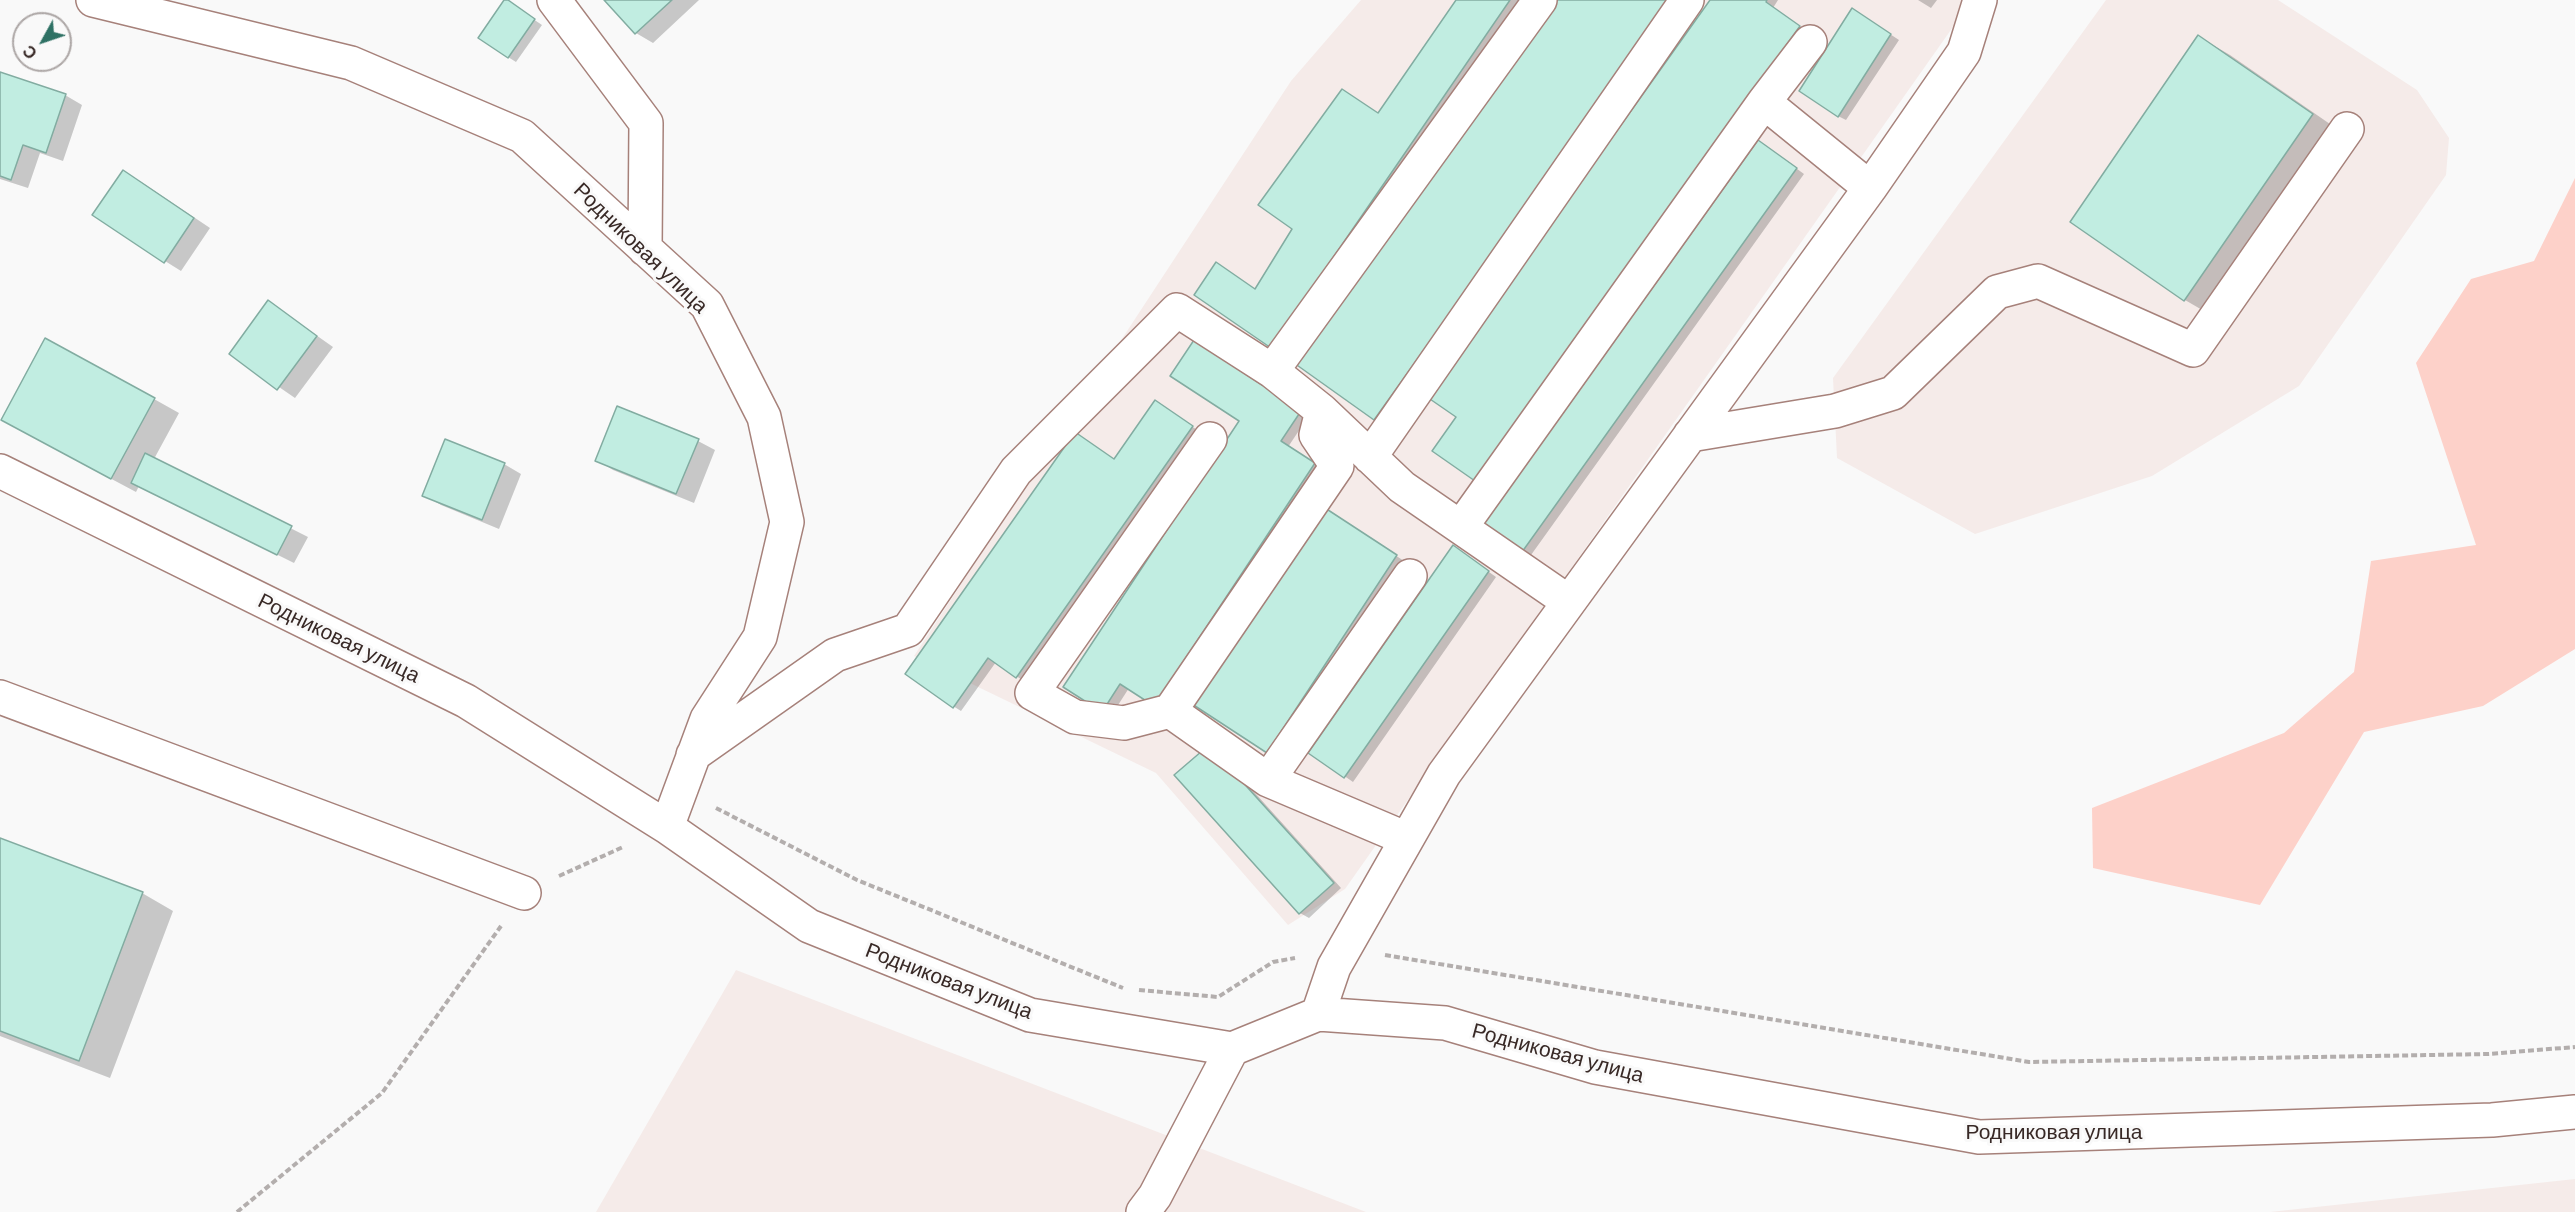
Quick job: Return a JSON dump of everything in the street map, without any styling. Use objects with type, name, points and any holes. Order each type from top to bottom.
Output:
[{"type":"street","name":"Родниковая улица","points":[[93,0],[351,63],[522,136],[707,305],[764,417],[787,522],[760,637],[706,719],[667,826]]},
{"type":"street","points":[[554,0],[646,123],[645,249]]},
{"type":"street","points":[[1272,371],[1540,0]]},
{"type":"street","points":[[1370,457],[1687,0]]},
{"type":"street","points":[[1318,1014],[1334,967],[1444,774],[1870,188],[1964,52],[1980,0]]},
{"type":"street","points":[[1461,527],[1764,102],[1810,42]]},
{"type":"street","points":[[1764,102],[1870,188]]},
{"type":"street","points":[[1690,435],[1835,411],[1893,393],[1998,292],[2038,281],[2193,350],[2347,129]]},
{"type":"street","points":[[693,755],[835,655],[908,630],[1016,471],[1177,310],[1272,371],[1322,411],[1402,487],[1569,602]]},
{"type":"street","points":[[1210,439],[1032,693],[1074,717],[1124,723],[1170,711],[1336,466],[1316,435],[1322,411]]},
{"type":"street","name":"Родниковая улица","points":[[0,471],[466,701],[667,826],[809,926],[1030,1015],[1232,1049],[1318,1014],[1445,1023],[1594,1067],[1979,1137],[2492,1120],[2575,1112]]},
{"type":"street","points":[[1268,780],[1410,576]]},
{"type":"street","points":[[0,697],[524,892]]},
{"type":"street","points":[[1170,711],[1268,780],[1407,839]]},
{"type":"street","points":[[1143,1212],[1155,1196],[1232,1049]]},
{"type":"path","points":[[680,789],[857,880],[1125,989]]},
{"type":"path","points":[[237,1212],[382,1093],[524,892],[667,826]]},
{"type":"path","points":[[1137,990],[1218,997],[1273,962],[1344,948],[2029,1062],[2488,1054],[2575,1047]]},
{"type":"shaded area","points":[[1361,0],[1972,0],[1345,889],[1288,925],[1156,773],[914,656],[1291,81]]},
{"type":"shaded area","points":[[2106,0],[2278,0],[2417,90],[2449,138],[2446,175],[2299,386],[2152,476],[1975,534],[1837,458],[1833,378]]},
{"type":"shaded area","points":[[2575,178],[2575,649],[2483,706],[2364,732],[2260,905],[2093,868],[2092,808],[2284,733],[2354,672],[2371,561],[2476,545],[2416,363],[2471,279],[2534,261]]},
{"type":"shaded area","points":[[736,970],[1366,1212],[596,1212]]},
{"type":"shaded area","points":[[2575,1179],[2575,1212],[2270,1212]]},
{"type":"building","points":[[504,0],[508,0],[535,19],[508,58],[478,38]]},
{"type":"building","points":[[604,0],[672,0],[635,34]]},
{"type":"building","points":[[1456,0],[1510,0],[1271,348],[1194,295],[1216,262],[1255,289],[1292,229],[1258,205],[1342,89],[1378,113]]},
{"type":"building","points":[[1551,0],[1674,0],[1374,420],[1294,363]]},
{"type":"building","points":[[1710,0],[1767,0],[1766,2],[1800,26],[1475,481],[1432,451],[1456,417],[1427,397]]},
{"type":"building","points":[[1852,8],[1891,34],[1838,117],[1799,91]]},
{"type":"building","points":[[2198,35],[2313,114],[2184,301],[2070,222]]},
{"type":"building","points":[[0,72],[66,94],[46,153],[23,145],[11,180],[0,176]]},
{"type":"building","points":[[1758,140],[1797,168],[1522,552],[1484,523]]},
{"type":"building","points":[[123,170],[194,218],[164,263],[92,215]]},
{"type":"building","points":[[268,300],[317,336],[277,390],[229,354]]},
{"type":"building","points":[[45,338],[155,398],[111,479],[1,420]]},
{"type":"building","points":[[1194,340],[1301,411],[1281,441],[1315,463],[1154,706],[1120,684],[1102,712],[1063,687],[1239,421],[1170,376]]},
{"type":"building","points":[[1155,400],[1193,426],[1016,678],[988,658],[953,708],[905,674],[1075,432],[1114,459]]},
{"type":"building","points":[[617,406],[699,439],[676,494],[595,461]]},
{"type":"building","points":[[445,439],[505,463],[482,520],[422,496]]},
{"type":"building","points":[[145,453],[292,526],[277,555],[131,483]]},
{"type":"building","points":[[1322,506],[1397,555],[1267,753],[1192,704]]},
{"type":"building","points":[[1453,545],[1489,571],[1344,778],[1308,753]]},
{"type":"building","points":[[1209,745],[1334,883],[1299,914],[1174,775]]},
{"type":"building","points":[[0,838],[143,892],[79,1061],[0,1031]]}]
